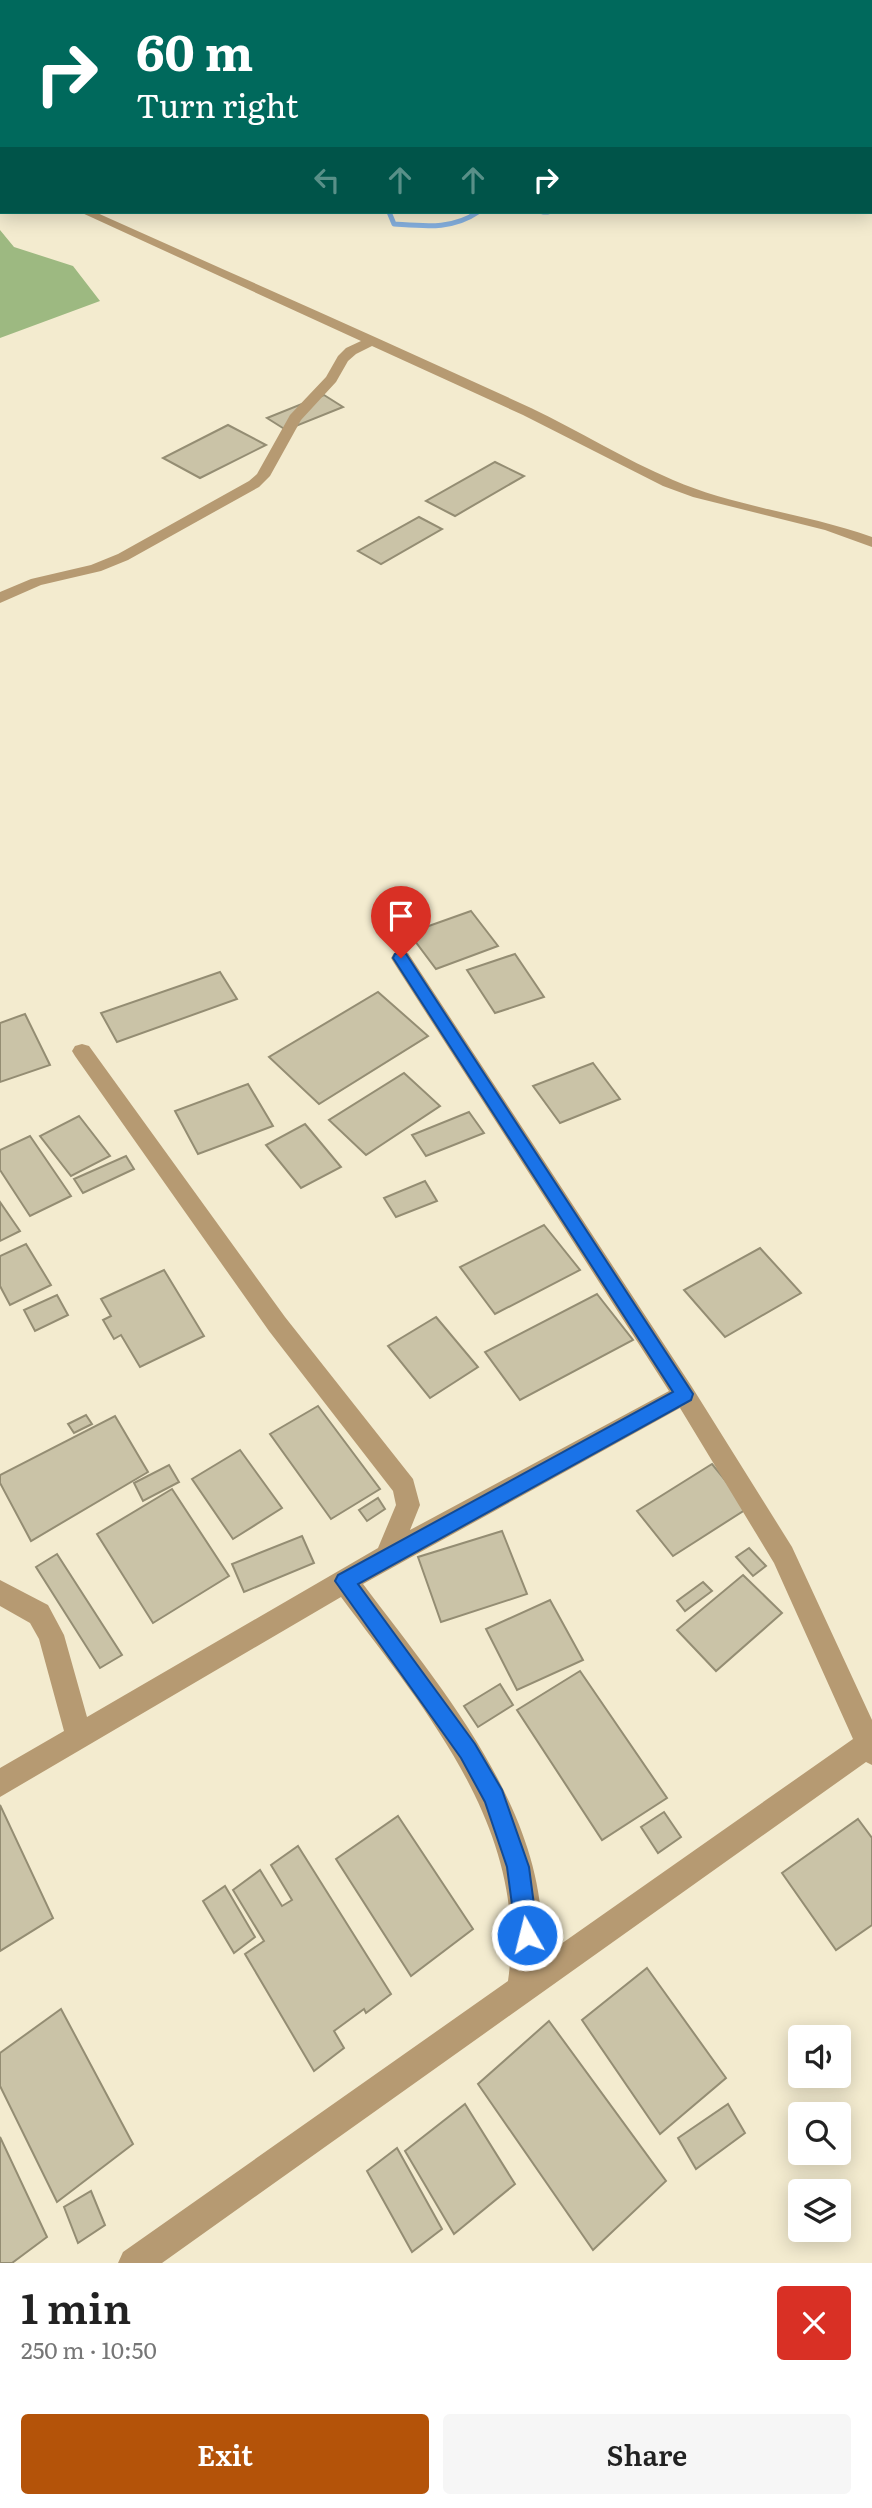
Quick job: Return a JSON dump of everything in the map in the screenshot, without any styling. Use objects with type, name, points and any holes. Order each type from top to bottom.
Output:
[{"type":"street","points":[[90,214],[528,412],[668,483],[698,494],[830,527],[872,542]]},
{"type":"street","points":[[0,598],[36,582],[96,568],[123,557],[254,484],[262,476],[295,418],[331,379],[343,359],[351,351],[372,341]]},
{"type":"street","points":[[134,2263],[522,1988],[870,1748],[783,1555],[684,1394],[401,958]]},
{"type":"street","points":[[82,1051],[277,1324],[404,1487],[408,1505],[387,1556]]},
{"type":"street","points":[[0,1783],[387,1556],[684,1394]]},
{"type":"street","points":[[345,1581],[468,1751],[494,1797],[518,1867],[527,1935],[522,1988]]},
{"type":"street","points":[[0,1592],[39,1614],[51,1635],[79,1737]]},
{"type":"green space","points":[[0,230],[14,247],[73,266],[100,301],[0,338]]},
{"type":"building","points":[[324,395],[343,407],[286,430],[267,418]]},
{"type":"building","points":[[228,425],[266,445],[200,478],[163,458]]},
{"type":"building","points":[[495,462],[524,476],[455,516],[426,501]]},
{"type":"building","points":[[419,517],[442,529],[381,564],[358,551]]},
{"type":"building","points":[[471,911],[498,946],[436,969],[409,933]]},
{"type":"building","points":[[515,954],[544,997],[495,1013],[467,970]]},
{"type":"building","points":[[220,972],[237,999],[117,1042],[101,1013]]},
{"type":"building","points":[[378,992],[428,1036],[319,1104],[269,1057]]},
{"type":"building","points":[[25,1014],[50,1065],[0,1082],[0,1023]]},
{"type":"building","points":[[593,1063],[620,1099],[560,1123],[533,1086]]},
{"type":"building","points":[[404,1073],[440,1106],[366,1155],[329,1120]]},
{"type":"building","points":[[248,1084],[273,1126],[198,1154],[175,1111]]},
{"type":"building","points":[[469,1112],[484,1133],[426,1156],[412,1135]]},
{"type":"building","points":[[79,1116],[110,1156],[71,1176],[40,1136]]},
{"type":"building","points":[[305,1124],[341,1167],[301,1188],[266,1145]]},
{"type":"building","points":[[30,1136],[71,1196],[30,1216],[0,1170],[0,1150]]},
{"type":"building","points":[[126,1156],[134,1169],[83,1193],[74,1179]]},
{"type":"building","points":[[425,1181],[437,1201],[396,1217],[384,1198]]},
{"type":"building","points":[[0,1202],[20,1231],[0,1241]]},
{"type":"building","points":[[544,1225],[580,1270],[495,1314],[460,1267]]},
{"type":"building","points":[[26,1244],[51,1285],[10,1305],[0,1286],[0,1256]]},
{"type":"building","points":[[760,1248],[801,1293],[725,1337],[684,1290]]},
{"type":"building","points":[[164,1270],[204,1336],[140,1367],[121,1335],[114,1339],[103,1320],[111,1316],[101,1299]]},
{"type":"building","points":[[597,1294],[633,1340],[520,1400],[485,1352]]},
{"type":"building","points":[[57,1295],[68,1315],[35,1331],[24,1310]]},
{"type":"building","points":[[436,1317],[478,1367],[430,1398],[388,1346]]},
{"type":"building","points":[[318,1406],[380,1489],[331,1519],[270,1434]]},
{"type":"building","points":[[86,1415],[92,1424],[74,1433],[68,1424]]},
{"type":"building","points":[[115,1416],[148,1472],[31,1541],[0,1483],[0,1475]]},
{"type":"building","points":[[240,1450],[282,1508],[233,1539],[192,1479]]},
{"type":"building","points":[[712,1464],[748,1508],[673,1556],[637,1511]]},
{"type":"building","points":[[169,1465],[179,1482],[143,1501],[134,1483]]},
{"type":"building","points":[[172,1489],[229,1576],[153,1623],[97,1534]]},
{"type":"building","points":[[378,1498],[385,1509],[367,1521],[359,1510]]},
{"type":"building","points":[[502,1531],[527,1594],[441,1622],[418,1557]]},
{"type":"building","points":[[302,1536],[314,1563],[244,1592],[232,1564]]},
{"type":"building","points":[[749,1548],[766,1566],[753,1576],[736,1557]]},
{"type":"building","points":[[57,1554],[122,1655],[100,1668],[36,1567]]},
{"type":"building","points":[[743,1575],[782,1613],[716,1671],[677,1630]]},
{"type":"building","points":[[703,1582],[712,1591],[685,1611],[677,1601]]},
{"type":"building","points":[[550,1600],[583,1660],[517,1690],[486,1629]]},
{"type":"building","points":[[580,1671],[667,1798],[602,1840],[517,1710]]},
{"type":"building","points":[[500,1684],[513,1705],[478,1727],[464,1706]]},
{"type":"building","points":[[0,1805],[53,1918],[0,1951]]},
{"type":"building","points":[[664,1812],[681,1837],[658,1853],[641,1827]]},
{"type":"building","points":[[398,1816],[473,1929],[411,1976],[336,1859]]},
{"type":"building","points":[[858,1819],[872,1838],[872,1925],[836,1950],[782,1873]]},
{"type":"building","points":[[298,1846],[391,1994],[366,2013],[364,2009],[334,2031],[344,2048],[314,2071],[245,1954],[264,1941],[233,1890],[260,1870],[282,1906],[292,1900],[271,1865]]},
{"type":"building","points":[[225,1886],[255,1937],[234,1953],[203,1901]]},
{"type":"building","points":[[647,1968],[726,2078],[660,2134],[582,2020]]},
{"type":"building","points":[[61,2009],[133,2144],[57,2202],[0,2086],[0,2053]]},
{"type":"building","points":[[549,2021],[666,2181],[593,2250],[478,2084]]},
{"type":"building","points":[[465,2104],[515,2184],[454,2234],[405,2151]]},
{"type":"building","points":[[728,2104],[745,2133],[696,2169],[678,2138]]},
{"type":"building","points":[[0,2137],[47,2237],[12,2263],[0,2263]]},
{"type":"building","points":[[397,2148],[442,2229],[412,2252],[367,2171]]},
{"type":"building","points":[[91,2191],[105,2225],[78,2243],[64,2207]]},
{"type":"waterway","points":[[390,214],[394,224],[427,226],[458,222],[475,214]]},
{"type":"route","points":[[401,958],[684,1394],[345,1581],[468,1751],[494,1797],[518,1867],[527,1935]]}]
